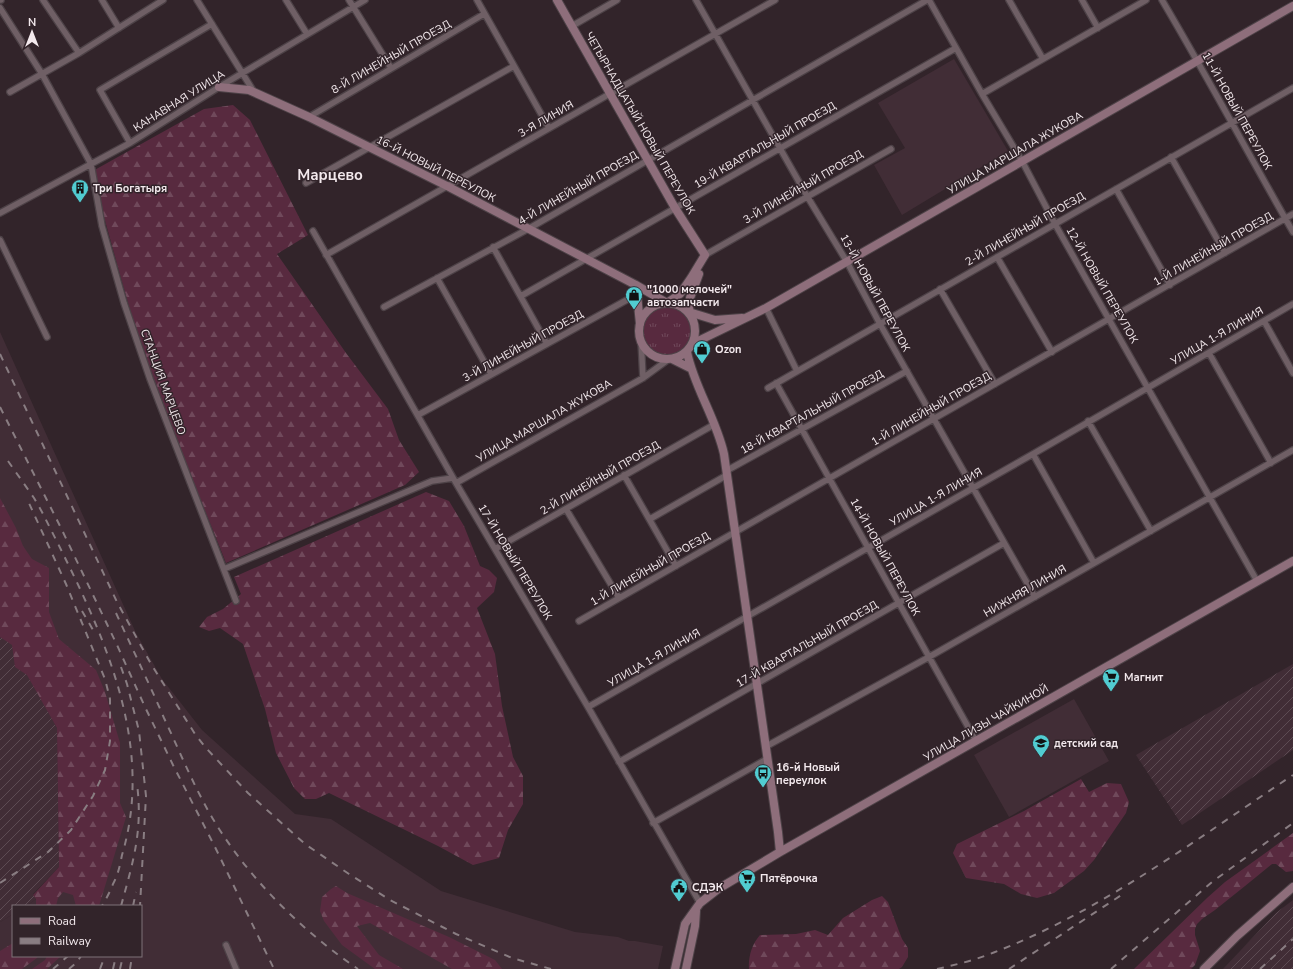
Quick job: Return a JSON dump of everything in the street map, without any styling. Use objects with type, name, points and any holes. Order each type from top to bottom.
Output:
[{"type":"main road","name":"ЧЕТЫРНАДЦАТЫЙ НОВЫЙ ПЕРЕУЛОК","points":[[557,0],[675,208],[705,255]]},
{"type":"main road","name":"УЛИЦА МАРШАЛА ЖУКОВА","points":[[692,344],[766,308],[1293,6]]},
{"type":"main road","name":"16-Й НОВЫЙ ПЕРЕУЛОК","points":[[219,87],[236,88],[255,93],[309,117],[447,186],[636,285],[667,303]]},
{"type":"main road","points":[[667,303],[680,294],[705,255]]},
{"type":"main road","points":[[688,312],[690,298],[705,255]]},
{"type":"main road","points":[[636,285],[641,340],[645,348],[650,353],[661,358],[670,359],[690,368]]},
{"type":"main road","points":[[640,325],[650,309],[658,305],[667,303],[676,304],[688,312],[694,320],[695,337],[686,352],[680,356],[670,359]]},
{"type":"main road","name":"УЛИЦА МАРШАЛА ЖУКОВА","points":[[688,312],[715,320],[746,318]]},
{"type":"main road","points":[[686,352],[690,368],[720,437],[727,473],[780,852]]},
{"type":"main road","name":"УЛИЦА ЛИЗЫ ЧАЙКИНОЙ","points":[[675,969],[685,924],[696,911],[700,903],[718,889],[780,852],[1293,562]]},
{"type":"main road","points":[[1204,969],[1237,936],[1293,887]]},
{"type":"main road","name":"УЛИЦА ЛИЗЫ ЧАЙКИНОЙ","points":[[686,969],[695,926],[696,911]]},
{"type":"street","points":[[43,0],[79,53]]},
{"type":"street","points":[[102,0],[119,28]]},
{"type":"street","points":[[10,92],[79,53],[163,0]]},
{"type":"street","points":[[197,0],[255,93]]},
{"type":"street","points":[[286,0],[307,34]]},
{"type":"street","points":[[349,0],[392,68]]},
{"type":"street","name":"КАНАВНАЯ УЛИЦА","points":[[0,213],[130,143],[219,87],[365,0]]},
{"type":"street","points":[[477,0],[549,128]]},
{"type":"street","points":[[572,26],[617,0]]},
{"type":"street","name":"13-Й НОВЫЙ ПЕРЕУЛОК","points":[[696,0],[807,196],[847,262],[880,324],[1035,597]]},
{"type":"street","name":"3-Я ЛИНИЯ","points":[[326,255],[775,0]]},
{"type":"street","name":"12-Й НОВЫЙ ПЕРЕУЛОК","points":[[928,0],[1022,161],[1055,224],[1257,581]]},
{"type":"street","name":"4-Й ЛИНЕЙНЫЙ ПРОЕЗД","points":[[384,307],[528,229],[928,0]]},
{"type":"street","points":[[1009,0],[1043,59]]},
{"type":"street","points":[[1082,0],[1098,28]]},
{"type":"street","points":[[982,94],[1146,0]]},
{"type":"street","name":"11-Й НОВЫЙ ПЕРЕУЛОК","points":[[1162,0],[1198,60],[1231,123],[1293,232]]},
{"type":"street","name":"СТАНЦИЯ МАРЦЕВО","points":[[0,8],[42,74],[91,164],[102,226],[124,303],[150,379],[236,601]]},
{"type":"street","name":"8-Й ЛИНЕЙНЫЙ ПРОЕЗД","points":[[309,117],[484,14]]},
{"type":"street","points":[[130,143],[100,90],[212,24]]},
{"type":"street","name":"19-Й КВАРТАЛЬНЫЙ ПРОЕЗД","points":[[521,296],[956,48]]},
{"type":"street","points":[[306,183],[514,66]]},
{"type":"street","name":"2-Й ЛИНЕЙНЫЙ ПРОЕЗД","points":[[768,388],[1171,157],[1292,90]]},
{"type":"street","name":"3-Й ЛИНЕЙНЫЙ ПРОЕЗД","points":[[705,255],[891,149]]},
{"type":"street","points":[[1171,157],[1225,253]]},
{"type":"street","points":[[1116,189],[1170,285]]},
{"type":"street","name":"1-Й ЛИНЕЙНЫЙ ПРОЕЗД","points":[[579,621],[1293,214]]},
{"type":"street","name":"17-Й НОВЫЙ ПЕРЕУЛОК","points":[[313,232],[453,478],[588,707],[700,903]]},
{"type":"street","points":[[0,240],[47,337]]},
{"type":"street","points":[[494,247],[548,344]]},
{"type":"street","points":[[997,257],[1052,352]]},
{"type":"street","points":[[437,278],[491,374]]},
{"type":"street","points":[[940,289],[995,384]]},
{"type":"street","name":"3-Й ЛИНЕЙНЫЙ ПРОЕЗД","points":[[418,415],[634,296],[637,298]]},
{"type":"street","name":"УЛИЦА 1-Я ЛИНИЯ","points":[[588,707],[1293,304]]},
{"type":"street","points":[[766,308],[797,371]]},
{"type":"street","points":[[1264,321],[1293,373]]},
{"type":"street","points":[[641,340],[643,378]]},
{"type":"street","points":[[1209,352],[1271,463]]},
{"type":"street","name":"УЛИЦА МАРШАЛА ЖУКОВА","points":[[456,483],[643,378],[670,359]]},
{"type":"street","name":"18-Й КВАРТАЛЬНЫЙ ПРОЕЗД","points":[[650,519],[801,429],[907,371]]},
{"type":"street","name":"14-Й НОВЫЙ ПЕРЕУЛОК","points":[[776,383],[976,741]]},
{"type":"street","points":[[1088,421],[1151,531]]},
{"type":"street","name":"2-Й ЛИНЕЙНЫЙ ПРОЕЗД","points":[[495,549],[715,424]]},
{"type":"street","name":"НИЖНЯЯ ЛИНИЯ","points":[[765,747],[929,657],[1293,450]]},
{"type":"street","points":[[1033,454],[1094,563]]},
{"type":"street","points":[[624,475],[676,566]]},
{"type":"street","points":[[224,569],[432,481],[453,478]]},
{"type":"street","points":[[566,509],[619,598]]},
{"type":"street","name":"17-Й КВАРТАЛЬНЫЙ ПРОЕЗД","points":[[619,762],[1004,543]]},
{"type":"street","points":[[653,822],[767,759]]},
{"type":"street","points":[[226,946],[236,969]]},
{"type":"shaded area","points":[[954,59],[1008,151],[902,215],[874,165],[905,148],[878,103]]},
{"type":"shaded area","points":[[0,332],[136,633],[162,679],[202,730],[295,814],[331,819],[441,891],[575,932],[618,937],[629,941],[663,946],[658,969],[0,969],[0,922],[12,915],[12,957],[142,957],[142,905],[27,905],[36,899],[59,867],[57,728],[0,621]]},
{"type":"shaded area","points":[[0,621],[57,728],[59,867],[33,894],[36,899],[27,905],[12,905],[12,915],[0,922]]},
{"type":"shaded area","points":[[1293,664],[1293,750],[1182,825],[1136,755]]},
{"type":"shaded area","name":"детский сад","points":[[1074,699],[1109,761],[1009,817],[974,755]]},
{"type":"shaded area","points":[[1293,900],[1293,969],[1223,969],[1276,913]]},
{"type":"green space","points":[[233,105],[250,120],[308,235],[277,254],[346,353],[388,409],[399,440],[419,472],[405,485],[226,563],[144,354],[91,172],[204,109]]},
{"type":"green space","points":[[667,307],[676,309],[684,314],[689,322],[691,331],[689,340],[684,348],[676,353],[667,355],[658,353],[650,348],[645,340],[643,331],[645,322],[650,314],[658,309]]},
{"type":"green space","points":[[426,492],[449,501],[464,526],[480,566],[489,570],[497,578],[494,592],[477,608],[495,654],[502,706],[513,757],[523,776],[523,804],[508,830],[499,858],[473,865],[438,846],[329,793],[316,799],[305,799],[294,788],[276,753],[265,709],[243,644],[220,628],[209,631],[199,627],[207,617],[223,609],[241,594],[234,577]]},
{"type":"green space","points":[[0,498],[16,528],[23,546],[32,559],[49,568],[49,612],[59,639],[96,670],[105,692],[120,743],[120,803],[126,817],[99,905],[76,905],[73,895],[63,892],[58,898],[56,905],[36,905],[36,899],[33,895],[59,867],[57,728],[27,675],[15,667],[12,645],[0,637]]},
{"type":"green space","points":[[1081,779],[1089,792],[1107,783],[1121,784],[1129,802],[1126,813],[1094,860],[1084,871],[1054,893],[1037,898],[1021,894],[1004,884],[966,878],[953,853],[957,844],[1024,811]]},
{"type":"green space","points":[[1293,833],[1293,871],[1286,872],[1276,864],[1272,864],[1202,919],[1197,924],[1195,929],[1195,935],[1200,951],[1195,965],[1191,969],[1134,969],[1225,882]]},
{"type":"green space","points":[[336,886],[347,893],[449,937],[495,960],[502,969],[452,969],[370,923],[357,926],[379,955],[403,969],[375,969],[342,945],[324,921],[320,911],[322,897]]},
{"type":"green space","points":[[882,896],[888,902],[902,939],[908,948],[908,957],[899,969],[749,969],[751,951],[760,935],[796,934],[815,930],[828,935],[843,918],[872,900]]},
{"type":"green space","points":[[12,944],[12,957],[38,957],[22,969],[0,969],[0,951]]},
{"type":"green space","points":[[46,957],[60,957],[47,969],[32,969],[45,960]]},
{"type":"railway","points":[[0,354],[117,602],[151,664],[195,734],[206,748],[248,793],[305,844],[349,874],[390,900],[456,934],[512,958],[551,969]]},
{"type":"railway","points":[[0,407],[61,528],[173,765],[215,847],[274,969]]},
{"type":"railway","points":[[8,461],[42,512],[82,593],[100,635],[115,678],[126,721],[132,766],[131,810],[119,870],[111,890],[103,905]]},
{"type":"railway","points":[[0,883],[48,852],[71,830],[93,796],[105,770],[110,741],[110,699],[105,679],[66,584],[28,501]]},
{"type":"railway","points":[[82,611],[96,635]]},
{"type":"railway","points":[[116,613],[193,782],[206,807],[227,841],[259,882],[278,902],[317,938],[358,969]]},
{"type":"railway","points":[[121,667],[139,731],[146,796],[140,905]]},
{"type":"railway","points":[[937,969],[976,959],[1060,923],[1140,877],[1293,775]]},
{"type":"railway","points":[[121,905],[133,860],[138,832],[139,801],[137,784]]},
{"type":"railway","points":[[1111,969],[1212,882],[1293,823]]},
{"type":"railway","points":[[133,905],[136,892]]},
{"type":"railway","points":[[1009,969],[1123,894]]},
{"type":"railway","points":[[1260,969],[1293,939]]},
{"type":"railway","points":[[53,969],[67,957]]},
{"type":"railway","points":[[69,969],[80,957]]},
{"type":"railway","points":[[100,969],[105,957]]},
{"type":"railway","points":[[113,969],[116,957]]},
{"type":"railway","points":[[120,969],[123,957]]},
{"type":"railway","points":[[130,969],[132,957]]},
{"type":"place","name":"Три Богатыря","points":[[80,203]]},
{"type":"place","name":"\"1000 мелочей\" автозапчасти","points":[[634,310]]},
{"type":"place","name":"Ozon","points":[[702,364]]},
{"type":"place","name":"Магнит","points":[[1111,692]]},
{"type":"place","name":"детский сад","points":[[1041,758]]},
{"type":"place","name":"16-й Новый переулок","points":[[763,788]]},
{"type":"place","name":"Пятёрочка","points":[[747,893]]},
{"type":"place","name":"СДЭК","points":[[679,902]]},
{"type":"district","name":"Марцево","points":[[330,175]]}]
